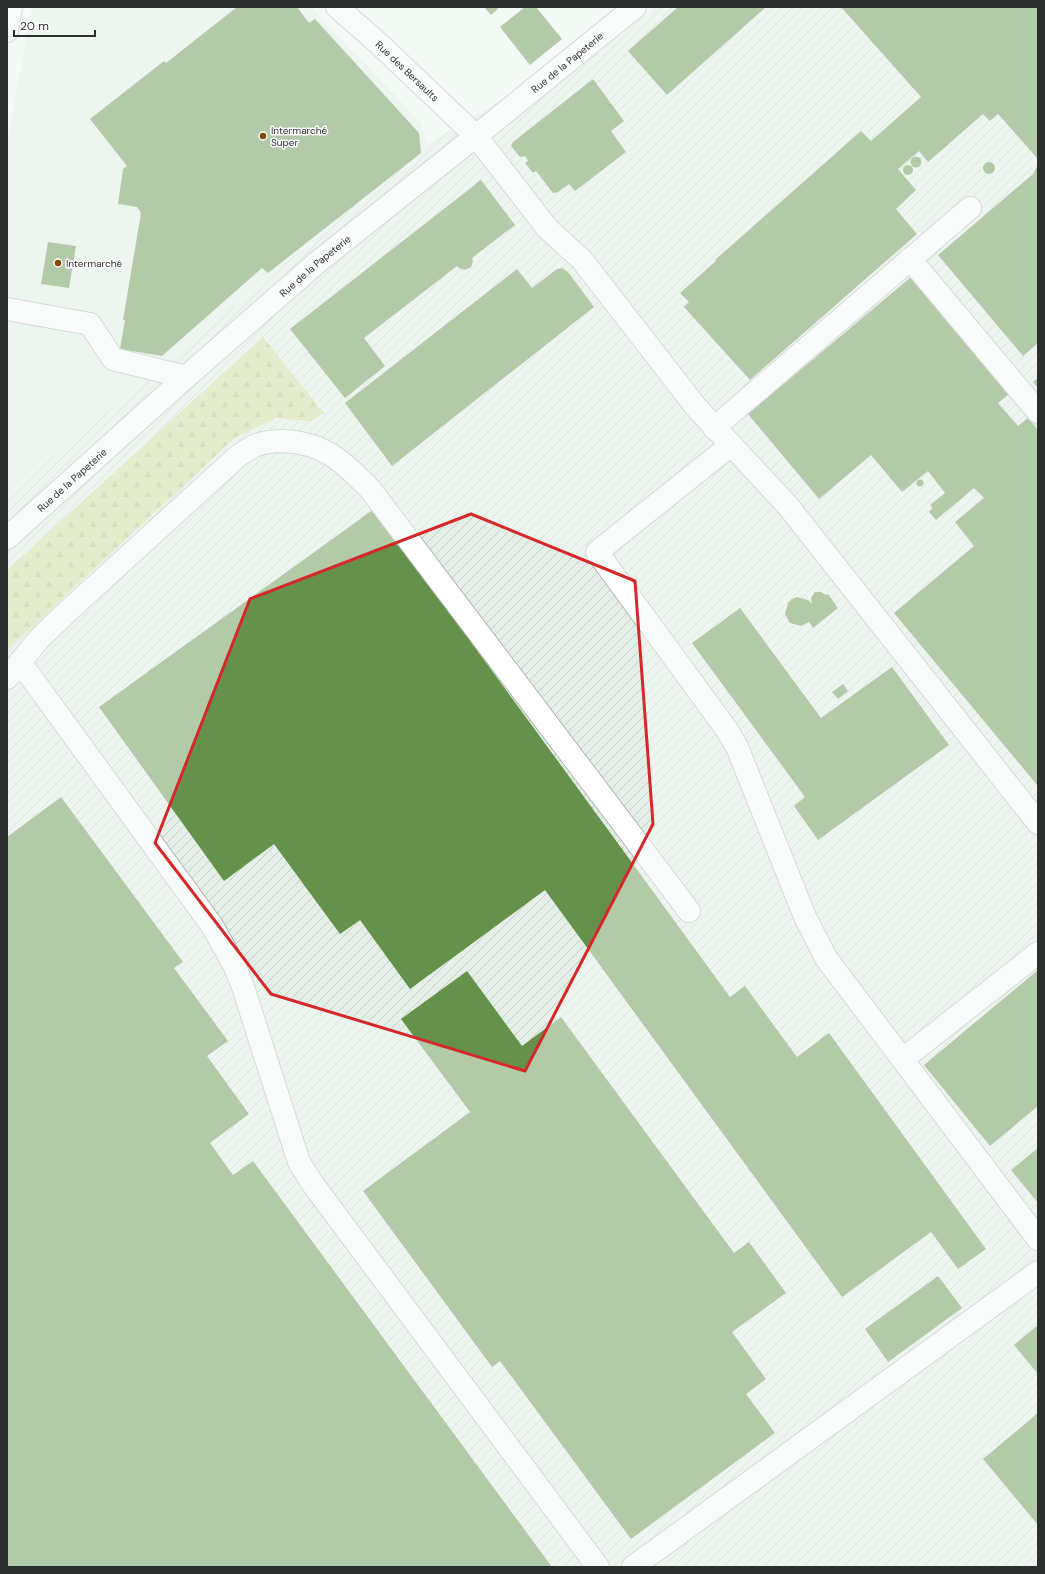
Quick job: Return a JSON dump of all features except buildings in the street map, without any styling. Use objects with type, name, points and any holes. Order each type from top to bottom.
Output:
[{"type":"street","points":[[7,31],[11,7]]},
{"type":"street","name":"Rue des Bersaults","points":[[338,7],[476,136],[547,228],[582,260],[696,407],[788,506],[1038,822]]},
{"type":"street","name":"Rue de la Papeterie","points":[[7,538],[186,377],[319,261],[635,7]]},
{"type":"street","points":[[714,428],[970,208]]},
{"type":"street","points":[[910,259],[1038,412]]},
{"type":"street","points":[[7,309],[90,324],[113,359],[186,377]]},
{"type":"street","points":[[598,1567],[312,1183],[299,1162],[243,987],[224,946],[213,927],[13,670],[39,640],[68,611],[238,456],[255,446],[275,441],[297,442],[318,447],[336,458],[370,489],[689,912]]},
{"type":"street","points":[[731,445],[597,552],[722,724],[737,747],[805,917],[826,958],[1038,1239]]},
{"type":"street","points":[[903,1059],[1038,953]]},
{"type":"street","points":[[641,1565],[1038,1272]]},
{"type":"highlighted area","points":[[471,514],[635,581],[653,824],[525,1071],[271,994],[155,843],[250,599]]},
{"type":"shaded area","points":[[32,7],[311,7],[421,123],[427,144],[223,315],[170,362],[7,493],[7,142]]},
{"type":"shaded area","points":[[655,7],[1038,7],[1038,1567],[7,1567],[7,493],[170,362],[223,315],[427,144],[646,15]]},
{"type":"green space","points":[[263,337],[324,413],[311,421],[277,418],[236,437],[7,650],[7,570]]},
{"type":"place","name":"Intermarché Super","points":[[263,136]]},
{"type":"place","name":"Intermarché","points":[[58,263]]}]
